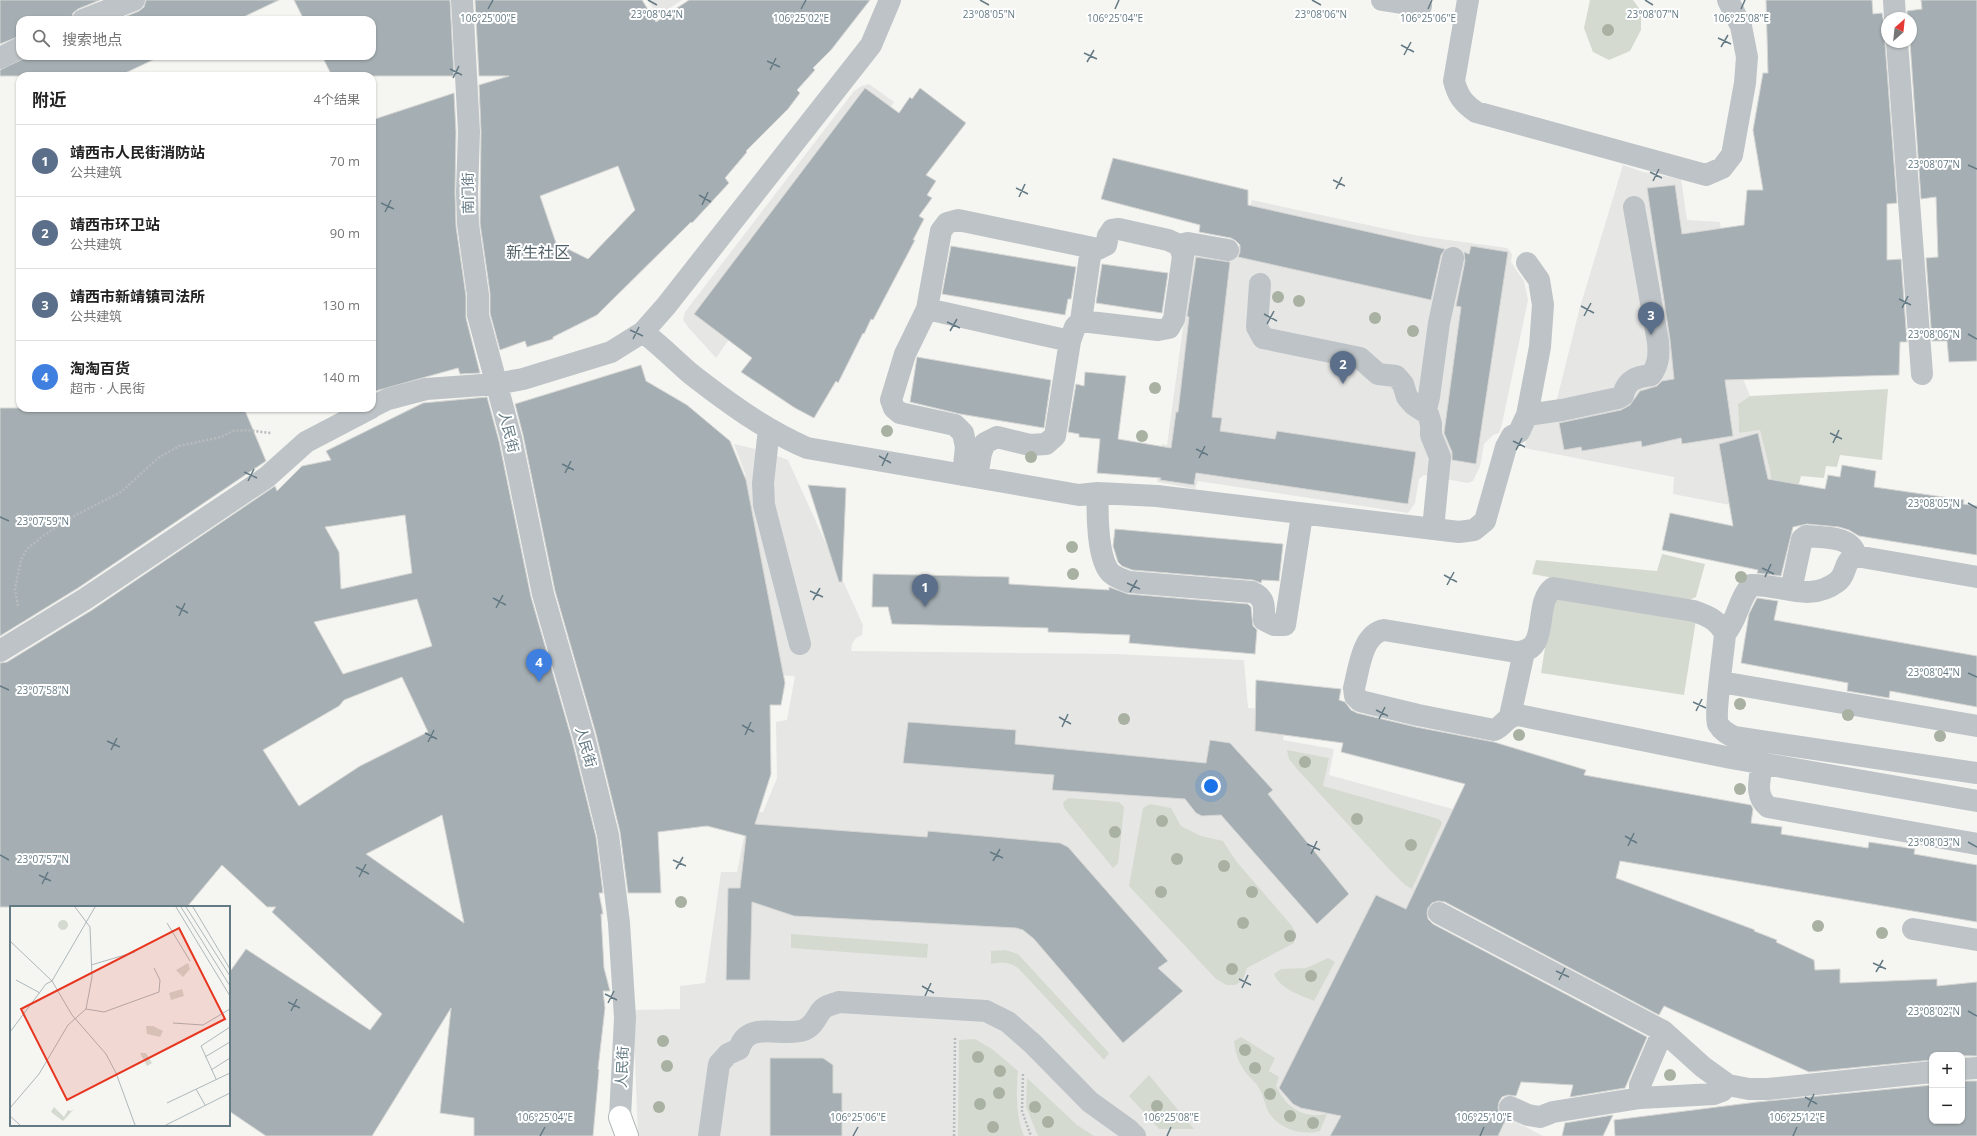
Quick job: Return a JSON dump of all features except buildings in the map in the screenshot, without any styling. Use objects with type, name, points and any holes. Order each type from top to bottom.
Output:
[{"type":"street","points":[[93,16],[134,0]]},
{"type":"street","name":"南门街","points":[[462,0],[469,132],[467,192],[468,224],[478,296],[478,315],[496,384]]},
{"type":"street","points":[[376,406],[388,400],[426,388],[496,384],[523,379],[611,352],[643,332],[666,306],[871,45],[890,0]]},
{"type":"street","points":[[1382,0],[1421,6]]},
{"type":"street","points":[[1468,0],[1454,81],[1457,93],[1464,104],[1476,112],[1706,175],[1722,168],[1732,156],[1745,83],[1747,57],[1741,26],[1728,0]]},
{"type":"street","points":[[1894,0],[1895,12]]},
{"type":"street","points":[[1897,48],[1922,374]]},
{"type":"street","points":[[0,58],[16,50]]},
{"type":"street","points":[[1527,415],[1562,410],[1618,398],[1623,395],[1624,388],[1630,381],[1637,377],[1651,375],[1657,368],[1659,359],[1658,342],[1634,207]]},
{"type":"street","points":[[970,476],[963,434],[956,425],[900,413],[894,408],[891,400],[905,354],[927,309],[940,231],[947,223],[958,220],[1098,249],[1106,245],[1108,236],[1112,230],[1119,229],[1168,240],[1179,245],[1188,243],[1228,250]]},
{"type":"street","points":[[1081,321],[1158,330],[1169,328],[1174,319],[1183,256],[1179,245]]},
{"type":"street","points":[[970,476],[985,443],[997,437],[1030,445],[1046,444],[1055,436],[1070,341],[1075,327],[1081,321],[1091,248]]},
{"type":"street","points":[[1423,409],[1427,405],[1429,396],[1439,323],[1453,258]]},
{"type":"street","points":[[643,332],[691,373],[769,429],[807,448],[1079,495],[1098,493],[1157,496],[1302,515],[1459,532],[1474,530],[1485,521],[1506,446],[1512,436],[1519,432],[1527,415],[1540,347],[1543,305],[1539,280],[1527,263]]},
{"type":"street","points":[[1260,284],[1257,327],[1263,338],[1360,358],[1378,374],[1396,376],[1402,384],[1407,397],[1414,405],[1423,409],[1428,414],[1431,424],[1431,435],[1440,457],[1433,529]]},
{"type":"street","points":[[927,309],[1070,341]]},
{"type":"street","name":"人民街","points":[[496,384],[511,438],[543,594],[586,744],[608,835],[619,923],[625,1018],[620,1130]]},
{"type":"street","points":[[0,651],[85,599],[267,477],[306,442],[363,412]]},
{"type":"street","points":[[769,429],[763,483],[764,505],[800,644]]},
{"type":"street","points":[[1098,493],[1097,520],[1100,541],[1104,560],[1111,574],[1129,582],[1252,592],[1260,596],[1265,603],[1264,620],[1274,625],[1285,625],[1302,515]]},
{"type":"street","points":[[1791,590],[1802,539],[1806,536],[1841,540],[1849,543],[1854,548],[1856,556]]},
{"type":"street","points":[[1725,634],[1734,624],[1739,603],[1751,585],[1762,584],[1811,593],[1821,591],[1838,582],[1845,571],[1846,563],[1856,556],[1977,577]]},
{"type":"street","points":[[1524,652],[1510,716],[1499,728],[1494,730],[1360,701],[1355,696],[1354,688],[1367,641],[1377,632],[1384,630],[1524,652],[1532,649],[1538,636],[1545,599],[1548,592],[1553,588],[1694,611],[1709,616],[1720,624],[1725,634],[1721,682],[1716,708],[1718,723],[1733,748],[1762,763],[1977,801]]},
{"type":"street","points":[[1721,682],[1977,726]]},
{"type":"street","points":[[1510,716],[1518,715],[1733,748],[1977,774]]},
{"type":"street","points":[[1762,763],[1758,793],[1761,802],[1768,807],[1977,844]]},
{"type":"street","points":[[1439,913],[1663,1031],[1703,1067],[1728,1085],[1749,1089],[1768,1089],[1929,1072]]},
{"type":"street","points":[[1913,929],[1977,940]]},
{"type":"street","points":[[709,1136],[719,1064],[728,1054],[739,1049],[742,1039],[751,1033],[804,1030],[817,1020],[824,1008],[839,1002],[959,1011],[986,1011],[1008,1022],[1033,1044],[1090,1102],[1135,1136]]},
{"type":"street","points":[[1640,1098],[1640,1085],[1663,1031]]},
{"type":"street","points":[[1965,1069],[1977,1068]]},
{"type":"street","points":[[1510,1107],[1528,1116],[1540,1117],[1553,1112],[1640,1098],[1714,1094],[1722,1091],[1728,1085]]},
{"type":"path","points":[[37,629],[26,620],[18,606],[15,589],[21,560],[27,549],[43,536],[72,517],[121,492],[158,458],[179,446],[221,437],[233,431],[247,430],[266,434],[288,433],[306,442]]},
{"type":"path","points":[[954,1136],[954,1039],[959,1011]]},
{"type":"path","points":[[1031,1136],[1022,1111],[1022,1096],[1024,1068],[1033,1044]]},
{"type":"shaded area","points":[[648,0],[682,0],[658,16]]},
{"type":"shaded area","points":[[1590,0],[1633,0],[1641,11],[1641,30],[1630,51],[1609,60],[1593,52],[1584,28]]},
{"type":"shaded area","points":[[869,84],[894,102],[716,358],[683,320],[685,312],[854,91]]},
{"type":"shaded area","points":[[1623,165],[1643,172],[1681,179],[1687,220],[1720,222],[1736,361],[1750,396],[1738,404],[1739,433],[1760,429],[1770,471],[1773,499],[1751,509],[1673,494],[1674,477],[1524,448],[1529,428],[1554,411],[1580,307]]},
{"type":"shaded area","points":[[1252,200],[1419,236],[1507,248],[1512,254],[1511,262],[1524,281],[1528,300],[1502,424],[1499,433],[1493,435],[1484,444],[1480,466],[1473,481],[1468,483],[1424,475],[1419,479],[1415,503],[1408,513],[1198,481],[1195,489],[1157,482],[1162,444],[1167,445],[1193,254],[1235,259]]},
{"type":"shaded area","points":[[1888,389],[1882,460],[1840,455],[1837,467],[1826,466],[1824,478],[1801,476],[1798,488],[1773,499],[1770,471],[1760,430],[1739,433],[1738,404],[1750,396]]},
{"type":"shaded area","points":[[734,444],[764,451],[788,460],[863,625],[862,635],[856,638],[852,644],[851,651],[1115,654],[1244,660],[1248,708],[1288,710],[1283,740],[1334,749],[1329,775],[1478,816],[1439,903],[1430,917],[1377,1029],[1504,1092],[1495,1111],[1543,1136],[638,1136],[633,1010],[680,1009],[680,986],[705,983],[721,872],[737,872],[749,812],[763,812],[777,778],[776,722],[787,720],[795,676],[726,672],[690,490],[746,476]]},
{"type":"shaded area","points":[[1662,554],[1705,564],[1696,597],[1684,602],[1532,574],[1536,560],[1657,571]]},
{"type":"shaded area","points":[[1553,597],[1696,620],[1684,695],[1541,673]]},
{"type":"shaded area","points":[[1287,750],[1329,758],[1323,786],[1439,819],[1442,823],[1412,889],[1405,885],[1388,868],[1297,769],[1289,759]]},
{"type":"shaded area","points":[[1069,798],[1119,802],[1124,807],[1118,863],[1113,868],[1064,808],[1063,802]]},
{"type":"shaded area","points":[[1150,804],[1171,808],[1181,826],[1201,836],[1223,841],[1236,861],[1292,926],[1296,934],[1294,943],[1247,968],[1243,979],[1236,985],[1226,985],[1216,979],[1129,886],[1143,808]]},
{"type":"shaded area","points":[[791,934],[928,944],[927,958],[791,948]]},
{"type":"shaded area","points":[[1005,950],[1018,954],[1109,1053],[1104,1060],[1019,969],[1006,963],[991,964],[991,951]]},
{"type":"shaded area","points":[[1328,958],[1335,962],[1314,1001],[1286,988],[1274,974],[1281,969],[1306,968]]},
{"type":"shaded area","points":[[1241,1037],[1275,1058],[1269,1071],[1279,1077],[1276,1086],[1290,1105],[1296,1110],[1310,1115],[1327,1114],[1320,1131],[1306,1133],[1299,1132],[1285,1127],[1273,1119],[1256,1083],[1241,1066],[1235,1050],[1234,1041]]},
{"type":"shaded area","points":[[975,1039],[992,1049],[1018,1071],[1017,1104],[1019,1121],[1024,1136],[958,1136],[959,1040]]},
{"type":"shaded area","points":[[1149,1075],[1194,1129],[1159,1129],[1129,1096]]},
{"type":"shaded area","points":[[1027,1078],[1077,1125],[1094,1136],[1038,1136],[1026,1107]]},
{"type":"place","name":"靖西市新靖镇司法所","points":[[1651,335]]},
{"type":"place","name":"靖西市环卫站","points":[[1343,384]]},
{"type":"place","name":"靖西市人民街消防站","points":[[925,607]]},
{"type":"place","name":"淘淘百货","points":[[539,682]]},
{"type":"district","name":"新生社区","points":[[538,252]]}]
